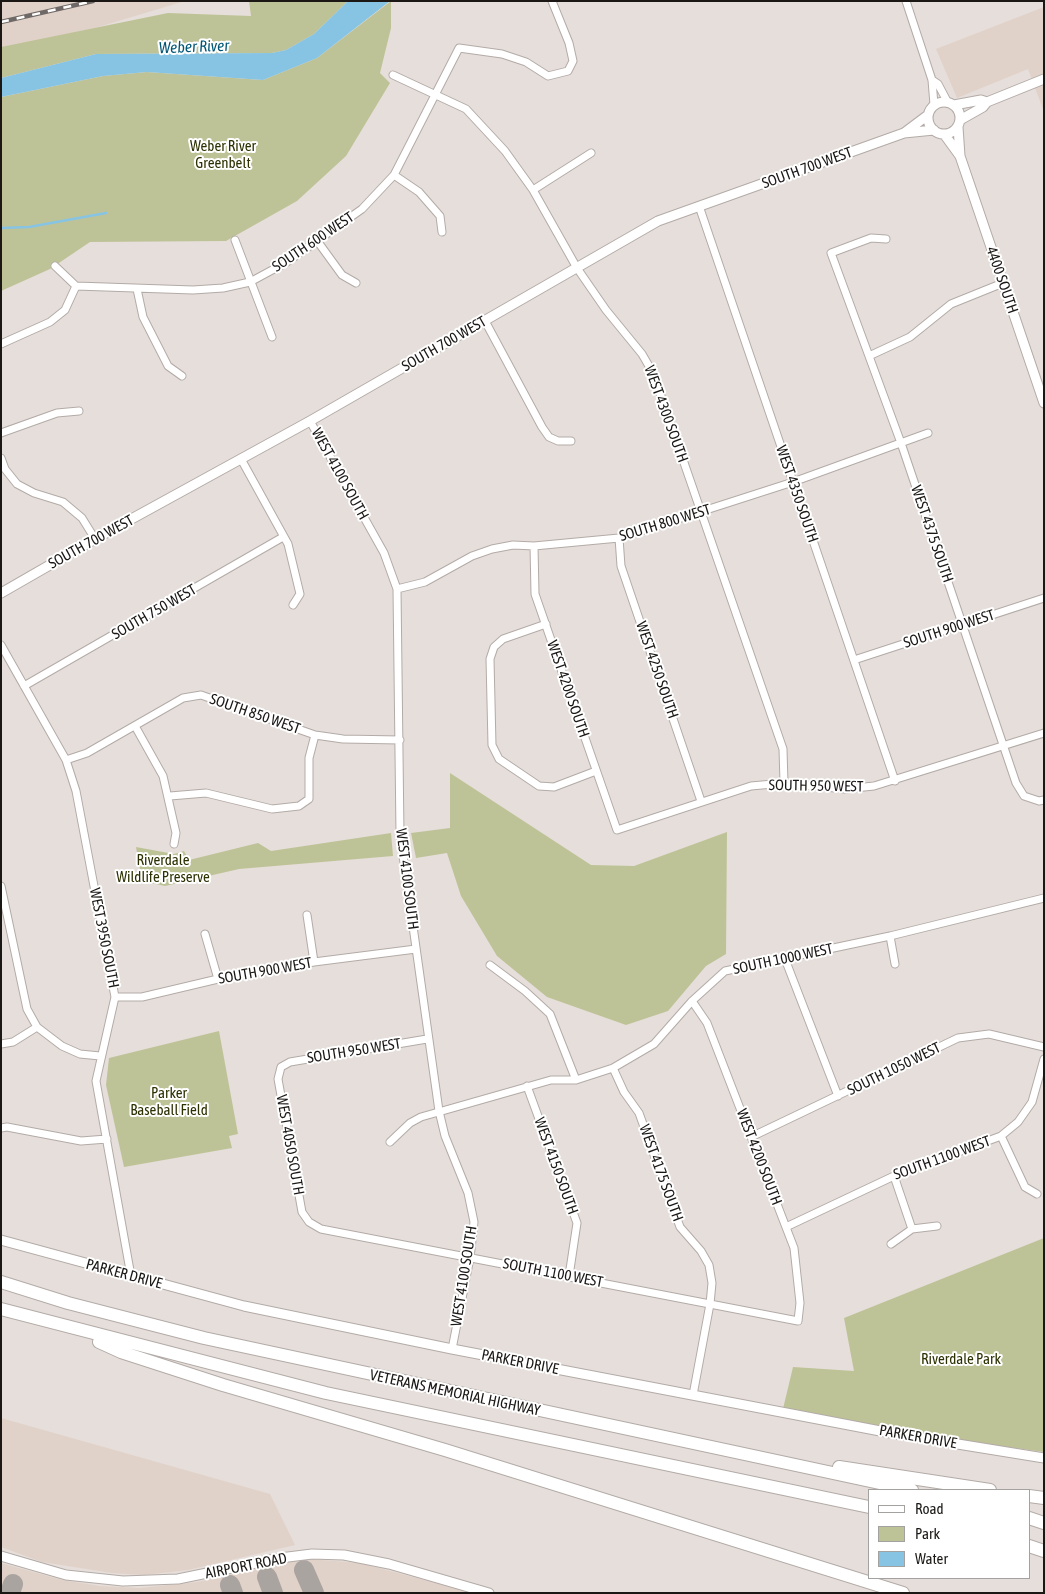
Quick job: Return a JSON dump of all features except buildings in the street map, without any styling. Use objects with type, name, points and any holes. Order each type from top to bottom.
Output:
[{"type":"highway","name":"VETERANS MEMORIAL HIGHWAY","points":[[1,1282],[68,1303],[204,1338],[907,1489]]},
{"type":"highway","name":"VETERANS MEMORIAL HIGHWAY","points":[[1,1310],[69,1329],[326,1393],[868,1507]]},
{"type":"highway","points":[[69,1329],[121,1352],[172,1369],[454,1453],[903,1593]]},
{"type":"highway","points":[[698,1445],[984,1489]]},
{"type":"highway","points":[[1030,1496],[1044,1498]]},
{"type":"highway","points":[[1030,1518],[1044,1523]]},
{"type":"highway","points":[[1030,1546],[1044,1551]]},
{"type":"street","name":"SOUTH 600 WEST","points":[[76,286],[194,290],[223,288],[250,282],[286,262],[318,242],[362,209],[394,175],[459,48],[502,54],[526,62],[548,76],[568,71],[573,61],[569,43],[552,1]]},
{"type":"street","points":[[906,1],[932,80],[934,105],[928,115],[929,124],[934,130],[944,134],[960,156]]},
{"type":"street","name":"WEST 4300 SOUTH","points":[[393,75],[466,109],[505,151],[533,190],[577,268],[606,310],[642,354],[654,373],[783,749],[784,782]]},
{"type":"street","points":[[944,134],[954,132],[959,124],[987,102],[1044,79]]},
{"type":"street","points":[[932,80],[938,84],[961,114],[959,124],[960,156]]},
{"type":"street","points":[[934,105],[981,100],[987,102]]},
{"type":"street","name":"SOUTH 700 WEST","points":[[904,133],[928,115]]},
{"type":"street","name":"SOUTH 700 WEST","points":[[1,593],[310,421],[658,221],[904,133],[934,130]]},
{"type":"street","points":[[533,190],[591,152]]},
{"type":"street","name":"4400 SOUTH","points":[[960,156],[1044,403]]},
{"type":"street","points":[[394,175],[424,198],[440,216],[442,232]]},
{"type":"street","name":"WEST 4350 SOUTH","points":[[699,206],[895,781]]},
{"type":"street","name":"WEST 4375 SOUTH","points":[[886,239],[871,238],[831,253],[901,443],[1016,783],[1024,796],[1039,801],[1044,800]]},
{"type":"street","points":[[235,240],[272,337]]},
{"type":"street","points":[[318,242],[342,275],[356,283]]},
{"type":"street","points":[[1,344],[50,322],[65,310],[76,286],[55,266]]},
{"type":"street","points":[[869,356],[910,337],[951,304],[1003,283]]},
{"type":"street","points":[[137,289],[143,317],[168,366],[182,376]]},
{"type":"street","points":[[485,321],[542,427],[549,436],[558,441],[571,441]]},
{"type":"street","points":[[1,433],[57,413],[79,411]]},
{"type":"street","name":"WEST 4100 SOUTH","points":[[310,421],[384,553],[397,589],[400,834],[427,1039],[439,1111],[445,1136],[468,1194],[474,1222],[470,1258],[452,1350]]},
{"type":"street","name":"SOUTH 800 WEST","points":[[397,589],[425,582],[472,556],[492,549],[513,545],[534,546],[619,538],[794,482],[928,433]]},
{"type":"street","points":[[1,458],[5,469],[17,484],[34,493],[63,502],[82,518],[95,539]]},
{"type":"street","points":[[241,459],[288,544],[300,594],[293,605]]},
{"type":"street","name":"SOUTH 750 WEST","points":[[24,686],[283,537]]},
{"type":"street","name":"WEST 4250 SOUTH","points":[[619,538],[621,566],[701,801]]},
{"type":"street","name":"WEST 4200 SOUTH","points":[[534,546],[536,594],[617,830]]},
{"type":"street","name":"SOUTH 900 WEST","points":[[854,660],[1044,598]]},
{"type":"street","points":[[546,624],[503,639],[494,646],[490,659],[492,745],[499,759],[540,786],[554,787],[596,771]]},
{"type":"street","name":"WEST 3950 SOUTH","points":[[1,645],[66,760],[76,791],[115,997],[100,1056],[96,1081],[131,1276]]},
{"type":"street","name":"SOUTH 850 WEST","points":[[66,760],[87,753],[183,698],[201,695],[315,735],[342,739],[400,740]]},
{"type":"street","points":[[135,726],[163,776],[170,796],[176,833],[174,844]]},
{"type":"street","name":"SOUTH 950 WEST","points":[[617,830],[751,786],[784,782],[845,788],[874,786],[895,781],[1044,732]]},
{"type":"street","points":[[170,796],[206,793],[265,808],[299,806],[309,799],[309,758],[315,735]]},
{"type":"street","points":[[1,886],[27,1009],[37,1027],[71,1050],[80,1054],[100,1056]]},
{"type":"street","name":"SOUTH 1000 WEST","points":[[390,1142],[410,1123],[439,1111],[551,1080],[576,1080],[613,1068],[654,1044],[692,1001],[725,971],[890,936],[1044,898]]},
{"type":"street","points":[[307,915],[314,962]]},
{"type":"street","points":[[206,934],[218,978]]},
{"type":"street","points":[[890,936],[895,964]]},
{"type":"street","name":"SOUTH 900 WEST","points":[[115,997],[142,997],[218,978],[314,962],[416,949]]},
{"type":"street","points":[[785,958],[838,1096]]},
{"type":"street","points":[[490,965],[525,991],[550,1014],[576,1080]]},
{"type":"street","name":"WEST 4200 SOUTH","points":[[692,1001],[707,1023],[794,1248],[800,1302],[798,1321]]},
{"type":"street","points":[[1,1044],[13,1042],[37,1027]]},
{"type":"street","name":"SOUTH 1050 WEST","points":[[751,1137],[958,1038],[990,1034],[1044,1047]]},
{"type":"street","name":"SOUTH 950 WEST","points":[[282,1067],[290,1062],[427,1039]]},
{"type":"street","name":"SOUTH 1100 WEST","points":[[786,1227],[894,1176],[1001,1136],[1018,1122],[1032,1102],[1044,1059]]},
{"type":"street","name":"WEST 4050 SOUTH","points":[[282,1067],[278,1079],[302,1212],[310,1222]]},
{"type":"street","name":"WEST 4175 SOUTH","points":[[613,1068],[624,1092],[639,1113],[680,1227],[701,1251],[709,1265],[712,1283],[710,1304],[693,1395]]},
{"type":"street","name":"WEST 4150 SOUTH","points":[[527,1086],[578,1223],[568,1276]]},
{"type":"street","points":[[1,1128],[7,1127],[81,1141],[107,1139]]},
{"type":"street","points":[[1001,1136],[1025,1187],[1037,1194]]},
{"type":"street","points":[[894,1176],[912,1229]]},
{"type":"street","name":"SOUTH 1100 WEST","points":[[310,1222],[321,1229],[798,1321]]},
{"type":"street","points":[[892,1244],[912,1229],[937,1226]]},
{"type":"street","name":"PARKER DRIVE","points":[[1,1240],[244,1306],[452,1350],[896,1434],[1044,1458]]},
{"type":"street","name":"AIRPORT ROAD","points":[[1,1556],[66,1575],[123,1581],[178,1579],[280,1558],[312,1554],[344,1555],[389,1564],[489,1593]]},
{"type":"shaded area","points":[[1,1],[185,1],[95,28],[1,49]]},
{"type":"shaded area","points":[[1044,7],[1044,112],[1028,69],[957,98],[936,49]]},
{"type":"shaded area","points":[[1,1418],[270,1494],[295,1545],[188,1570],[144,1575],[112,1573],[42,1562],[1,1547]]},
{"type":"shaded area","points":[[309,1559],[360,1563],[473,1593],[1,1593],[1,1563],[62,1580],[100,1586],[140,1588],[197,1582],[275,1564]]},
{"type":"green space","points":[[249,1],[348,1],[314,34],[286,50],[272,53],[96,54],[1,78],[1,47],[168,13],[251,16]]},
{"type":"green space","name":"Weber River Greenbelt","points":[[391,1],[391,28],[380,73],[390,83],[346,156],[297,201],[226,241],[90,242],[50,269],[1,291],[1,97],[103,76],[147,72],[263,80],[317,58]]},
{"type":"green space","points":[[450,773],[591,865],[634,866],[727,832],[726,954],[706,966],[668,1011],[626,1025],[547,997],[497,956],[461,896],[447,853],[416,858],[411,833],[450,828]]},
{"type":"green space","name":"Riverdale Wildlife Preserve","points":[[391,833],[393,856],[239,869],[165,886],[142,881],[136,847],[174,854],[184,851],[189,860],[258,843],[271,851]]},
{"type":"green space","name":"Parker Baseball Field","points":[[219,1031],[238,1134],[229,1136],[232,1148],[124,1167],[106,1085],[109,1058]]},
{"type":"green space","name":"Riverdale Park","points":[[1044,1238],[1044,1452],[862,1427],[782,1413],[793,1367],[854,1371],[844,1318]]},
{"type":"water","points":[[348,1],[390,1],[317,58],[263,80],[147,72],[103,76],[1,97],[1,78],[96,54],[272,53],[286,50],[314,34]]},
{"type":"waterway","points":[[1,228],[29,227],[106,213]]},
{"type":"taxiway","points":[[304,1570],[314,1593]]},
{"type":"taxiway","points":[[267,1577],[273,1593]]},
{"type":"taxiway","points":[[10,1593],[13,1584]]},
{"type":"taxiway","points":[[230,1585],[233,1593]]},
{"type":"railway","points":[[1,22],[93,1]]},
{"type":"water label","name":"Weber River","points":[[194,47]]}]
